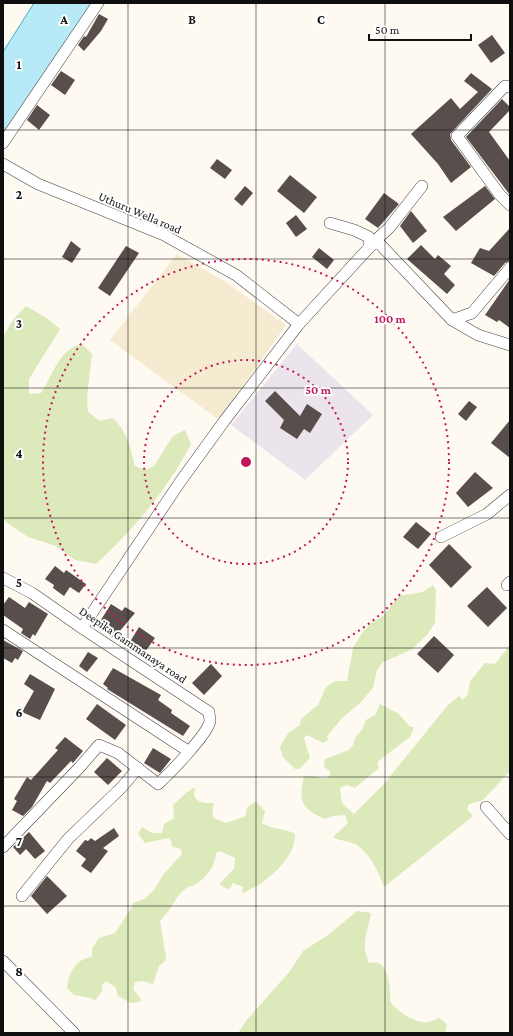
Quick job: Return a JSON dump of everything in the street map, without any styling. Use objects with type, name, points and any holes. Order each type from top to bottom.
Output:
[{"type":"street","points":[[3,143],[98,3]]},
{"type":"street","points":[[510,87],[505,86],[457,136],[500,195],[510,204]]},
{"type":"street","name":"Uthuru Wella road","points":[[3,164],[38,184],[164,235],[236,275],[299,324]]},
{"type":"street","points":[[82,628],[189,470],[225,420],[299,324],[373,243],[389,228],[422,186]]},
{"type":"street","points":[[330,223],[369,237],[373,243],[452,320],[478,335],[510,345]]},
{"type":"street","points":[[452,320],[472,313],[510,268]]},
{"type":"street","points":[[441,537],[487,514],[510,495]]},
{"type":"street","name":"Deepika Gammanaya road","points":[[3,578],[32,592],[82,628],[209,712],[210,722],[200,739],[158,784],[118,753],[99,745],[80,768],[3,846]]},
{"type":"street","points":[[3,630],[188,751]]},
{"type":"street","points":[[22,896],[68,839],[122,787],[138,768]]},
{"type":"street","points":[[486,807],[510,834]]},
{"type":"street","points":[[3,961],[74,1033]]},
{"type":"shaded area","points":[[177,254],[226,282],[286,325],[219,420],[110,340]]},
{"type":"shaded area","points":[[297,344],[373,415],[305,480],[231,425]]},
{"type":"green space","points":[[26,306],[48,319],[60,329],[29,379],[29,394],[41,393],[62,357],[74,347],[82,344],[92,354],[87,397],[88,412],[100,421],[112,418],[117,422],[127,439],[135,466],[145,470],[154,466],[173,436],[185,430],[191,444],[182,461],[149,508],[124,537],[96,564],[75,560],[56,546],[28,537],[3,520],[3,337],[12,321]]},
{"type":"green space","points":[[433,585],[436,590],[435,623],[426,636],[411,650],[383,662],[377,670],[373,688],[360,703],[343,717],[327,736],[328,740],[323,743],[307,735],[304,738],[310,758],[299,769],[295,769],[283,757],[280,747],[288,733],[300,725],[301,719],[318,705],[326,687],[335,681],[347,681],[353,648],[362,633],[371,623],[383,616],[399,596],[423,592]]},
{"type":"green space","points":[[510,645],[510,771],[483,800],[469,804],[467,809],[473,816],[384,887],[374,864],[362,849],[357,845],[333,837],[348,823],[345,815],[333,816],[325,819],[311,811],[303,803],[301,791],[304,776],[328,778],[331,772],[324,767],[325,759],[349,750],[353,745],[356,736],[362,730],[366,720],[375,715],[380,704],[399,714],[410,727],[414,727],[410,737],[377,762],[379,768],[355,788],[347,785],[340,788],[342,803],[354,814],[383,785],[448,705],[459,696],[463,700],[468,694],[470,681],[485,663],[495,664]]},
{"type":"green space","points":[[195,787],[194,796],[196,799],[202,802],[214,803],[212,814],[214,818],[226,823],[246,816],[248,807],[256,802],[265,811],[262,823],[295,834],[294,843],[290,853],[277,870],[269,877],[260,884],[242,893],[243,887],[233,883],[229,890],[219,884],[234,869],[235,858],[220,851],[216,853],[212,867],[207,875],[196,884],[181,892],[160,921],[166,957],[165,961],[159,966],[153,984],[143,981],[135,982],[133,989],[141,999],[140,1002],[131,1003],[118,996],[116,988],[106,981],[102,985],[102,991],[95,1001],[91,998],[74,995],[67,988],[71,972],[77,964],[86,958],[92,957],[92,949],[99,938],[115,933],[132,907],[133,903],[144,899],[154,890],[163,875],[182,854],[181,849],[171,846],[172,843],[169,838],[145,843],[138,834],[142,827],[152,833],[162,833],[164,824],[174,818],[173,805]]},
{"type":"green space","points":[[357,911],[371,913],[365,944],[366,956],[369,963],[379,963],[385,970],[390,986],[390,1001],[401,1013],[417,1021],[428,1022],[439,1018],[447,1024],[445,1033],[238,1033],[246,1021],[290,971],[303,951],[328,935]]},
{"type":"water","points":[[34,3],[95,3],[3,136],[3,52]]},
{"type":"building","points":[[99,14],[108,19],[101,31],[84,51],[78,45],[84,36],[86,37]]},
{"type":"building","points":[[492,35],[505,53],[491,63],[478,45]]},
{"type":"building","points":[[61,71],[75,80],[65,95],[51,85]]},
{"type":"building","points":[[471,73],[492,89],[450,134],[451,140],[471,167],[451,183],[438,164],[411,134],[451,98],[460,109],[478,92],[464,81]]},
{"type":"building","points":[[502,99],[510,107],[510,110],[489,132],[510,161],[510,195],[466,137]]},
{"type":"building","points":[[37,105],[50,115],[39,130],[27,120]]},
{"type":"building","points":[[217,159],[232,170],[225,179],[210,168]]},
{"type":"building","points":[[290,175],[317,197],[304,213],[277,191]]},
{"type":"building","points":[[245,186],[253,193],[242,206],[234,199]]},
{"type":"building","points":[[485,186],[495,199],[456,231],[443,217]]},
{"type":"building","points":[[384,193],[399,204],[378,228],[365,219]]},
{"type":"building","points":[[411,211],[427,231],[413,243],[400,226]]},
{"type":"building","points":[[296,215],[307,229],[296,237],[286,223]]},
{"type":"building","points":[[510,228],[510,261],[505,263],[494,276],[471,263],[480,248],[489,251]]},
{"type":"building","points":[[71,241],[81,249],[72,263],[62,257]]},
{"type":"building","points":[[421,245],[435,259],[438,255],[451,266],[444,274],[455,285],[447,294],[407,259]]},
{"type":"building","points":[[126,246],[139,253],[110,296],[98,288]]},
{"type":"building","points":[[319,248],[334,260],[327,269],[312,257]]},
{"type":"building","points":[[510,279],[510,328],[499,320],[497,322],[485,315]]},
{"type":"building","points":[[275,391],[300,416],[307,404],[322,414],[310,433],[304,429],[297,439],[280,428],[284,420],[265,401]]},
{"type":"building","points":[[469,401],[477,407],[466,421],[458,414]]},
{"type":"building","points":[[510,420],[510,458],[491,443]]},
{"type":"building","points":[[475,472],[493,488],[468,507],[456,493]]},
{"type":"building","points":[[416,522],[431,534],[418,549],[403,537]]},
{"type":"building","points":[[449,544],[472,567],[451,588],[429,565]]},
{"type":"building","points":[[55,566],[64,573],[66,570],[86,584],[79,593],[70,587],[64,596],[53,588],[54,585],[45,579]]},
{"type":"building","points":[[487,587],[507,608],[488,627],[467,606]]},
{"type":"building","points":[[9,597],[25,608],[29,602],[48,614],[35,636],[33,634],[30,639],[21,633],[23,629],[3,615],[3,605]]},
{"type":"building","points":[[111,604],[122,611],[125,607],[135,613],[114,638],[97,626]]},
{"type":"building","points":[[139,627],[155,638],[142,656],[128,645]]},
{"type":"building","points":[[434,636],[454,655],[438,673],[417,654]]},
{"type":"building","points":[[3,640],[23,651],[18,660],[15,658],[12,663],[3,658]]},
{"type":"building","points":[[88,652],[98,658],[87,672],[79,666]]},
{"type":"building","points":[[211,664],[222,676],[204,695],[192,683]]},
{"type":"building","points":[[113,668],[161,695],[158,700],[172,710],[171,713],[190,726],[183,736],[107,689],[108,688],[103,684]]},
{"type":"building","points":[[30,674],[55,689],[40,720],[22,712],[34,691],[24,684]]},
{"type":"building","points":[[97,704],[126,725],[115,740],[86,719]]},
{"type":"building","points":[[65,737],[83,751],[73,763],[71,761],[50,783],[47,781],[32,807],[23,816],[12,810],[17,801],[14,799],[27,777],[31,780],[58,750],[55,748]]},
{"type":"building","points":[[153,748],[171,759],[160,773],[144,763]]},
{"type":"building","points":[[107,758],[122,771],[108,785],[94,772]]},
{"type":"building","points":[[114,828],[119,836],[103,848],[108,851],[91,873],[81,866],[86,859],[76,851],[85,840],[88,841],[91,838],[95,841]]},
{"type":"building","points":[[29,832],[45,851],[35,859],[26,849],[20,855],[13,847]]},
{"type":"building","points":[[47,876],[67,896],[47,914],[31,896]]}]
